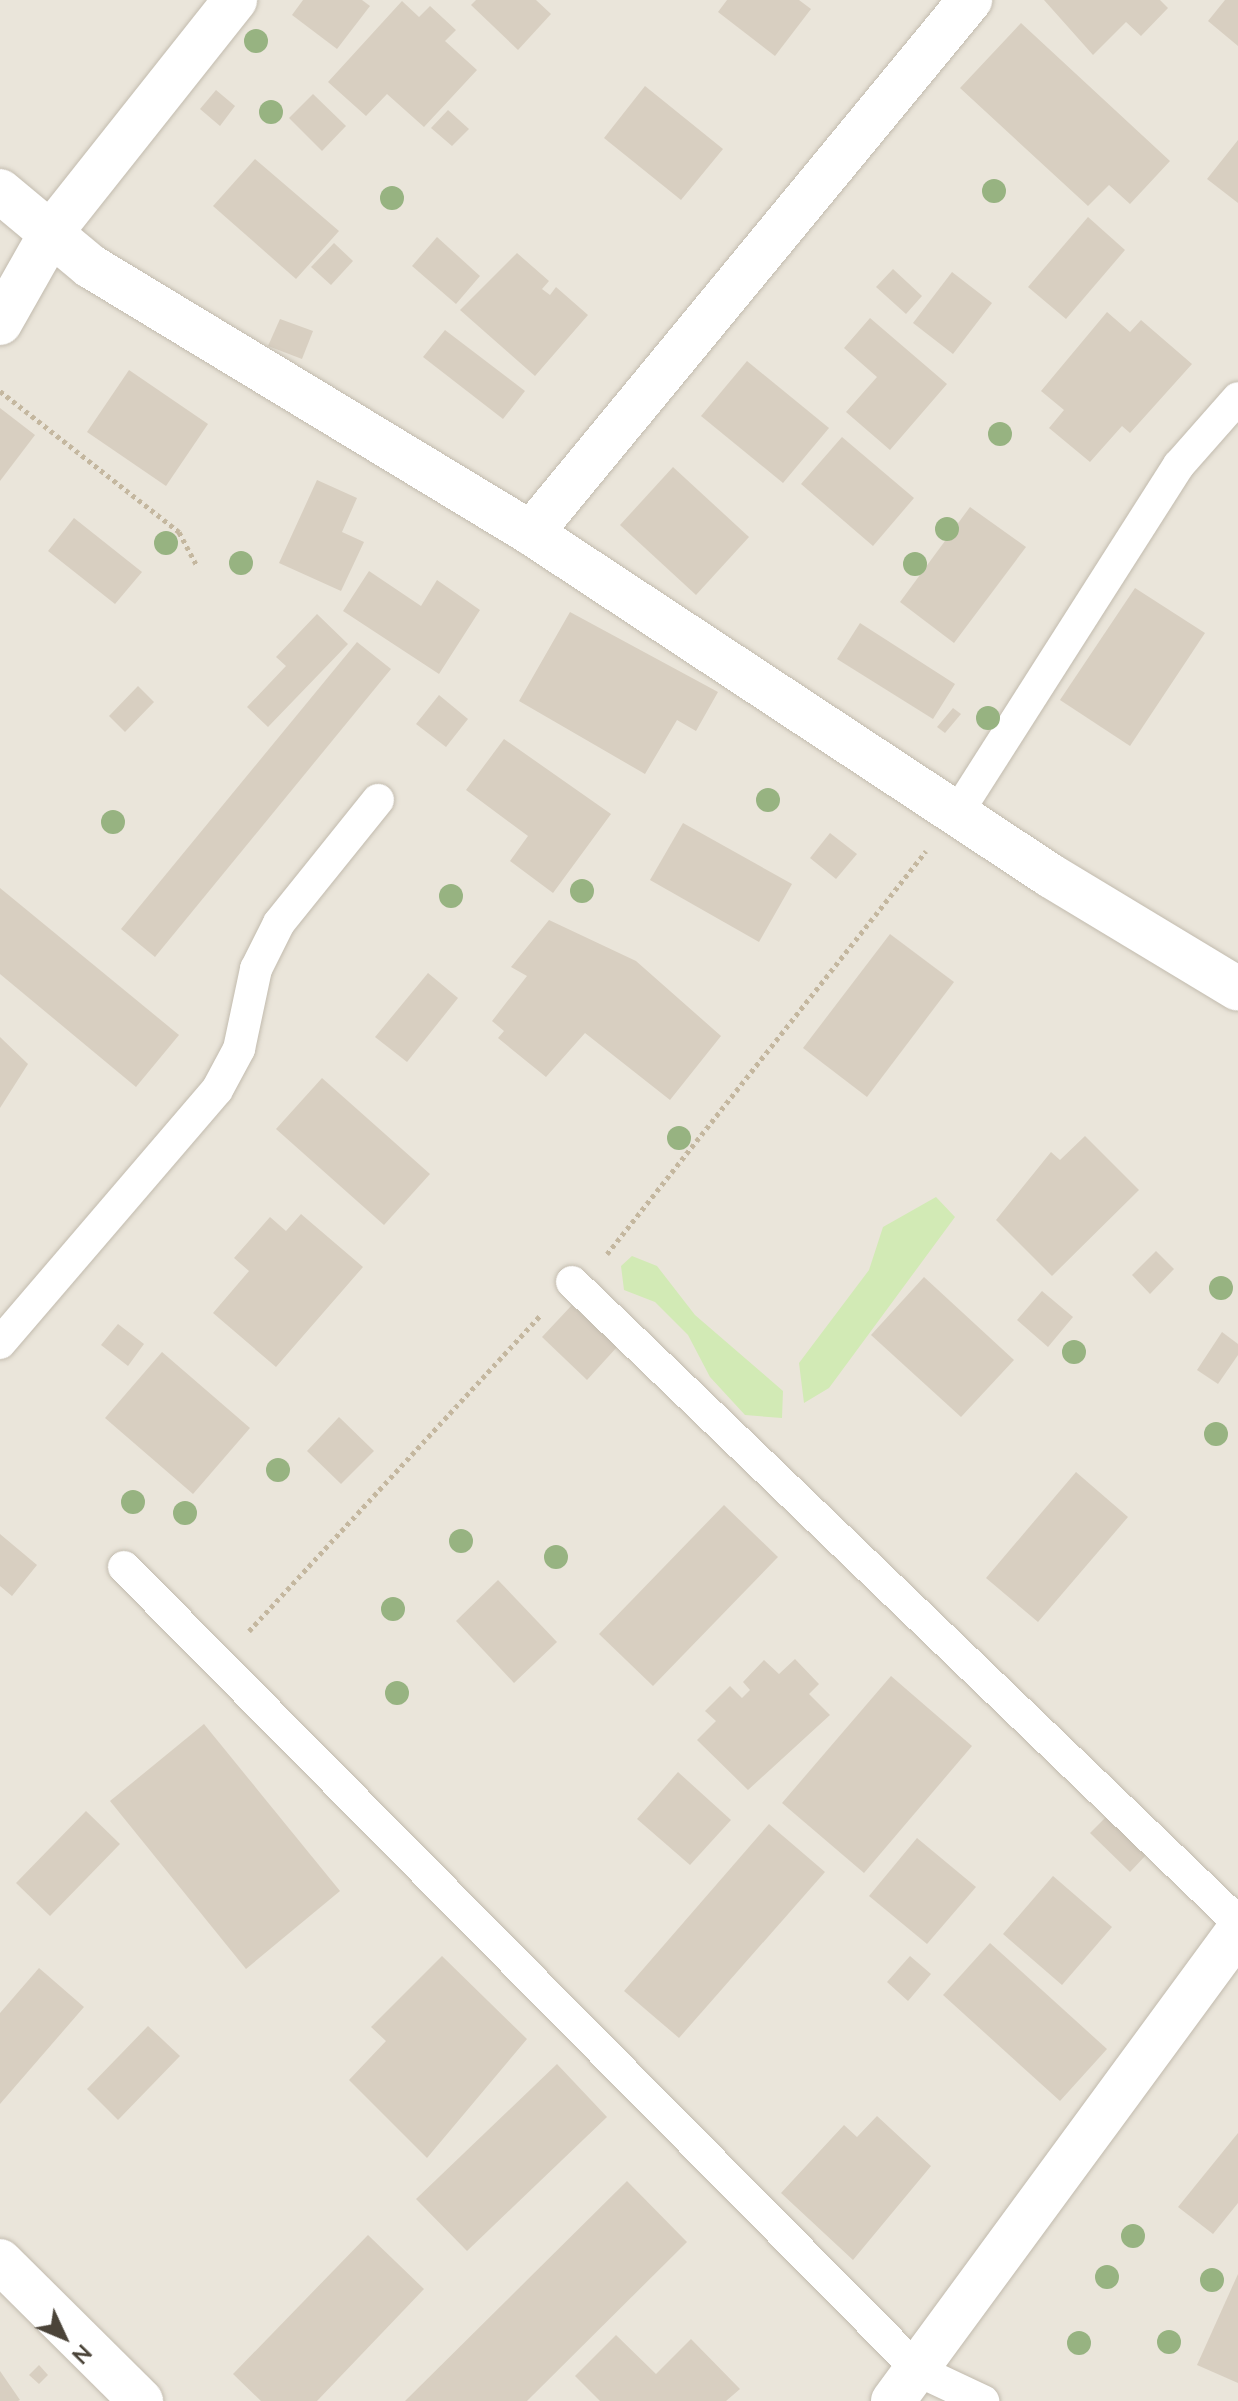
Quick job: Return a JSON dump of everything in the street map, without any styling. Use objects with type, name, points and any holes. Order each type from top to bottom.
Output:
[{"type":"street","points":[[0,323],[52,231],[235,0]]},
{"type":"street","points":[[531,533],[970,0]]},
{"type":"street","points":[[0,191],[52,231],[90,266],[531,533],[959,810],[1051,876],[1238,989]]},
{"type":"street","points":[[906,2386],[1238,1931]]},
{"type":"street","points":[[0,2261],[141,2401]]},
{"type":"lane","points":[[959,810],[1179,465],[1238,398]]},
{"type":"lane","points":[[0,1343],[217,1090],[239,1049],[256,969],[279,923],[378,800]]},
{"type":"lane","points":[[572,1282],[1238,1922]]},
{"type":"lane","points":[[124,1567],[906,2386],[983,2401]]},
{"type":"path","points":[[0,391],[179,532],[197,566]]},
{"type":"path","points":[[218,1663],[572,1282],[601,1261],[959,810]]},
{"type":"shaded area","points":[[0,0],[1238,0],[1238,2401],[0,2401]]},
{"type":"green space","points":[[936,1197],[955,1217],[829,1388],[804,1403],[799,1363],[869,1270],[883,1227]]},
{"type":"green space","points":[[632,1256],[657,1266],[695,1315],[783,1391],[782,1418],[745,1415],[710,1377],[688,1335],[655,1302],[624,1290],[621,1266]]},
{"type":"building","points":[[303,0],[362,0],[370,6],[337,49],[292,15]]},
{"type":"building","points":[[476,0],[536,0],[551,14],[518,50],[471,5]]},
{"type":"building","points":[[727,0],[799,0],[811,9],[775,56],[718,12]]},
{"type":"building","points":[[1044,0],[1160,0],[1168,8],[1141,36],[1126,22],[1093,55]]},
{"type":"building","points":[[1225,0],[1238,0],[1238,46],[1208,21]]},
{"type":"building","points":[[402,1],[419,17],[430,6],[456,30],[445,41],[477,70],[424,127],[387,94],[366,116],[328,82]]},
{"type":"building","points":[[1021,23],[1170,161],[1130,204],[1109,185],[1088,206],[960,88]]},
{"type":"building","points":[[645,86],[723,149],[681,200],[604,138]]},
{"type":"building","points":[[216,90],[235,106],[220,126],[200,109]]},
{"type":"building","points":[[313,94],[346,126],[322,151],[289,118]]},
{"type":"building","points":[[448,110],[469,129],[452,146],[431,128]]},
{"type":"building","points":[[1238,140],[1238,203],[1207,179]]},
{"type":"building","points":[[255,159],[339,231],[296,279],[213,206]]},
{"type":"building","points":[[1088,217],[1125,250],[1066,319],[1028,287]]},
{"type":"building","points":[[437,237],[480,276],[456,304],[412,266]]},
{"type":"building","points":[[334,243],[353,261],[331,285],[311,267]]},
{"type":"building","points":[[517,253],[549,281],[542,289],[550,295],[556,287],[588,315],[535,376],[460,310]]},
{"type":"building","points":[[893,269],[922,296],[906,314],[876,287]]},
{"type":"building","points":[[952,272],[992,303],[953,354],[913,323]]},
{"type":"building","points":[[1107,312],[1130,332],[1141,320],[1192,364],[1130,433],[1122,426],[1090,462],[1049,428],[1064,410],[1041,391]]},
{"type":"building","points":[[870,318],[947,384],[890,450],[846,412],[877,377],[844,348]]},
{"type":"building","points":[[280,319],[313,331],[302,359],[268,346]]},
{"type":"building","points":[[445,330],[525,391],[503,419],[423,357]]},
{"type":"building","points":[[747,361],[829,428],[783,483],[701,416]]},
{"type":"building","points":[[129,370],[208,424],[166,486],[87,432]]},
{"type":"building","points":[[0,408],[35,435],[0,481]]},
{"type":"building","points":[[842,437],[914,498],[873,546],[801,484]]},
{"type":"building","points":[[673,467],[749,537],[696,595],[620,525]]},
{"type":"building","points":[[317,480],[357,498],[342,532],[364,542],[341,591],[279,563]]},
{"type":"building","points":[[970,507],[1026,547],[954,643],[900,602]]},
{"type":"building","points":[[74,518],[142,572],[115,604],[48,551]]},
{"type":"building","points":[[369,571],[421,606],[437,580],[480,610],[439,674],[343,611]]},
{"type":"building","points":[[1135,588],[1205,633],[1130,746],[1060,700]]},
{"type":"building","points":[[570,612],[718,692],[696,731],[677,720],[645,774],[519,701]]},
{"type":"building","points":[[317,614],[348,644],[268,727],[247,707],[286,666],[276,657]]},
{"type":"building","points":[[860,623],[955,684],[933,719],[837,659]]},
{"type":"building","points":[[357,642],[391,669],[155,957],[121,929]]},
{"type":"building","points":[[138,686],[154,702],[125,732],[109,716]]},
{"type":"building","points":[[439,695],[468,719],[446,747],[416,724]]},
{"type":"building","points":[[953,708],[961,714],[945,733],[937,727]]},
{"type":"building","points":[[504,739],[611,814],[553,893],[510,861],[528,836],[466,790]]},
{"type":"building","points":[[683,823],[792,884],[759,942],[650,880]]},
{"type":"building","points":[[830,833],[857,854],[836,879],[810,858]]},
{"type":"building","points":[[0,888],[179,1035],[136,1087],[0,974]]},
{"type":"building","points":[[549,920],[636,961],[721,1036],[670,1100],[585,1033],[546,1077],[498,1038],[504,1031],[492,1021],[527,976],[511,967]]},
{"type":"building","points":[[890,934],[954,982],[867,1097],[803,1048]]},
{"type":"building","points":[[428,973],[458,998],[407,1062],[375,1037]]},
{"type":"building","points":[[0,1037],[28,1064],[0,1108]]},
{"type":"building","points":[[322,1078],[430,1174],[384,1225],[276,1129]]},
{"type":"building","points":[[1085,1136],[1139,1190],[1052,1276],[996,1220],[1051,1152],[1060,1160]]},
{"type":"building","points":[[301,1214],[363,1267],[276,1367],[213,1313],[249,1271],[234,1258],[270,1217],[286,1231]]},
{"type":"building","points":[[1156,1251],[1174,1269],[1150,1294],[1132,1275]]},
{"type":"building","points":[[924,1277],[1014,1360],[961,1417],[871,1335]]},
{"type":"building","points":[[1042,1291],[1073,1317],[1048,1347],[1017,1320]]},
{"type":"building","points":[[572,1305],[617,1347],[587,1380],[542,1337]]},
{"type":"building","points":[[118,1324],[144,1344],[128,1366],[101,1345]]},
{"type":"building","points":[[1222,1332],[1238,1344],[1238,1355],[1218,1384],[1197,1370]]},
{"type":"building","points":[[162,1352],[250,1428],[193,1494],[105,1418]]},
{"type":"building","points":[[339,1417],[374,1451],[341,1484],[307,1451]]},
{"type":"building","points":[[1076,1472],[1128,1517],[1038,1622],[986,1578]]},
{"type":"building","points":[[724,1505],[778,1557],[653,1686],[599,1634]]},
{"type":"building","points":[[0,1534],[37,1565],[12,1596],[0,1586]]},
{"type":"building","points":[[498,1580],[557,1642],[514,1683],[456,1621]]},
{"type":"building","points":[[795,1659],[819,1684],[809,1694],[830,1715],[748,1790],[697,1740],[716,1721],[705,1711],[730,1686],[742,1698],[750,1690],[743,1682],[764,1660],[779,1674]]},
{"type":"building","points":[[891,1676],[972,1746],[864,1873],[782,1803]]},
{"type":"building","points":[[204,1724],[340,1891],[246,1969],[110,1801]]},
{"type":"building","points":[[678,1772],[731,1820],[690,1865],[637,1819]]},
{"type":"building","points":[[86,1811],[120,1844],[50,1916],[16,1883]]},
{"type":"building","points":[[1108,1815],[1147,1854],[1130,1872],[1090,1833]]},
{"type":"building","points":[[769,1824],[825,1872],[679,2038],[624,1991]]},
{"type":"building","points":[[917,1838],[976,1887],[927,1944],[869,1896]]},
{"type":"building","points":[[1053,1876],[1112,1927],[1062,1985],[1003,1934]]},
{"type":"building","points":[[990,1943],[1107,2049],[1060,2101],[943,1995]]},
{"type":"building","points":[[442,1956],[527,2039],[427,2158],[349,2080],[386,2041],[371,2027]]},
{"type":"building","points":[[910,1956],[931,1974],[908,2001],[887,1982]]},
{"type":"building","points":[[39,1968],[84,2007],[0,2104],[0,2013]]},
{"type":"building","points":[[148,2026],[180,2056],[118,2120],[87,2089]]},
{"type":"building","points":[[557,2064],[607,2117],[467,2251],[416,2199]]},
{"type":"building","points":[[877,2116],[931,2166],[853,2260],[781,2193],[844,2125],[857,2137]]},
{"type":"building","points":[[1238,2133],[1238,2203],[1213,2234],[1178,2207]]},
{"type":"building","points":[[627,2181],[687,2242],[527,2401],[405,2401]]},
{"type":"building","points":[[368,2235],[424,2289],[317,2401],[261,2401],[233,2374]]},
{"type":"building","points":[[1238,2274],[1238,2383],[1197,2365]]},
{"type":"building","points":[[616,2335],[656,2374],[691,2339],[740,2389],[726,2401],[600,2401],[575,2376]]},
{"type":"building","points":[[39,2365],[48,2375],[39,2384],[29,2375]]},
{"type":"building","points":[[0,2371],[20,2400],[0,2401]]}]
